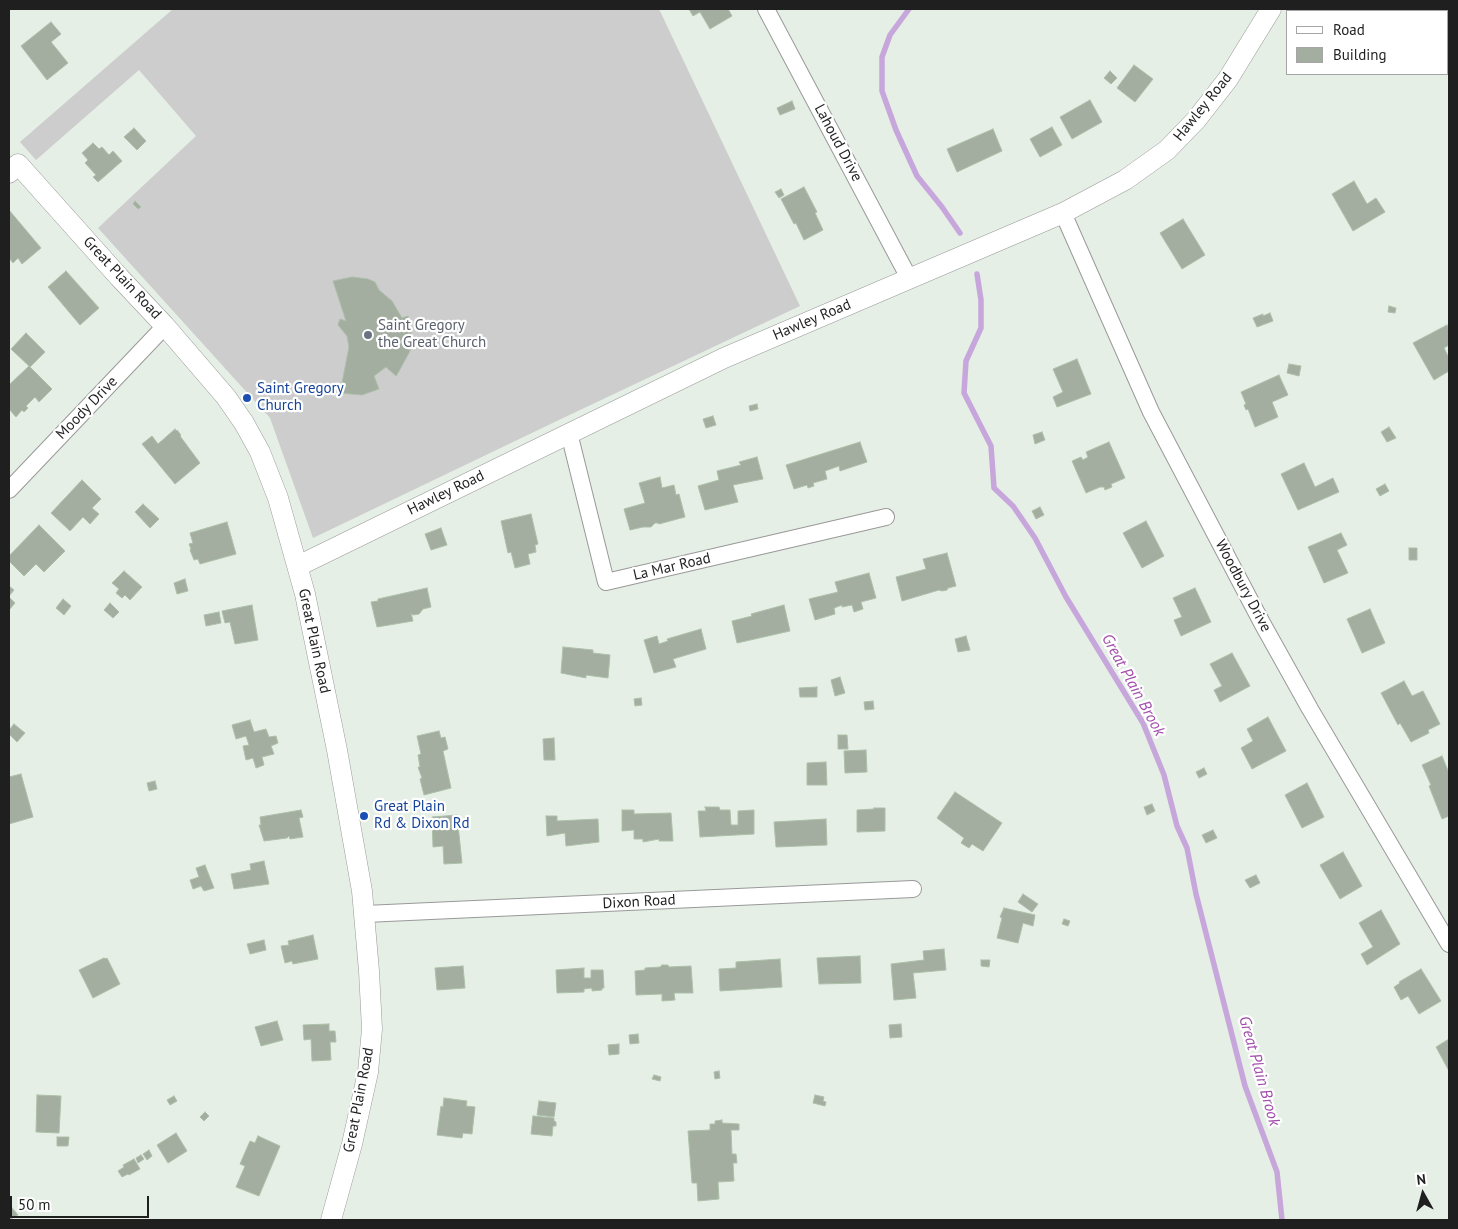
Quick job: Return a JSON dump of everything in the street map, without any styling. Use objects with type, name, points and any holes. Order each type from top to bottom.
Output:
[{"type":"street","name":"Lahoud Drive","points":[[766,9],[909,278]]},
{"type":"street","name":"Hawley Road","points":[[298,566],[724,358],[1063,213],[1125,180],[1168,150],[1196,120],[1228,79],[1271,9]]},
{"type":"street","name":"Great Plain Road","points":[[12,163],[165,326],[226,397],[244,423],[260,452],[278,498],[298,566],[337,750],[365,914],[372,1029],[368,1072],[352,1144],[331,1220]]},
{"type":"street","name":"Woodbury Drive","points":[[1063,213],[1151,412],[1225,553],[1310,709],[1449,944]]},
{"type":"street","name":"Moody Drive","points":[[9,490],[165,326]]},
{"type":"street","name":"La Mar Road","points":[[569,433],[606,582],[886,517]]},
{"type":"street","name":"Dixon Road","points":[[365,914],[912,889]]},
{"type":"shaded area","points":[[173,9],[659,9],[800,306],[313,538],[270,418],[98,228],[196,136],[139,70],[36,160],[20,142]]},
{"type":"building","points":[[689,9],[728,9],[732,16],[710,29],[700,12],[693,16]]},
{"type":"building","points":[[51,22],[61,34],[51,42],[68,63],[47,80],[21,46]]},
{"type":"building","points":[[1134,65],[1153,79],[1135,102],[1117,88]]},
{"type":"building","points":[[1110,71],[1117,78],[1111,84],[1104,78]]},
{"type":"building","points":[[1090,100],[1102,122],[1072,139],[1060,117]]},
{"type":"building","points":[[792,101],[795,109],[780,115],[777,108]]},
{"type":"building","points":[[1052,127],[1062,145],[1040,157],[1030,139]]},
{"type":"building","points":[[134,128],[146,141],[137,150],[124,137]]},
{"type":"building","points":[[993,129],[1002,151],[957,172],[947,149]]},
{"type":"building","points":[[93,143],[99,149],[102,147],[109,155],[113,151],[122,161],[98,182],[93,177],[96,175],[85,163],[88,160],[82,153]]},
{"type":"building","points":[[1354,181],[1367,204],[1376,198],[1385,212],[1353,231],[1332,194]]},
{"type":"building","points":[[804,187],[817,212],[815,213],[823,230],[804,240],[781,199]]},
{"type":"building","points":[[781,189],[784,195],[779,198],[775,192]]},
{"type":"building","points":[[135,201],[141,207],[138,209],[133,204]]},
{"type":"building","points":[[9,210],[41,248],[22,264],[18,258],[13,263],[9,258]]},
{"type":"building","points":[[1183,219],[1205,255],[1182,269],[1160,233]]},
{"type":"building","points":[[66,271],[99,308],[80,325],[48,287]]},
{"type":"building","points":[[352,277],[375,282],[379,290],[392,301],[402,318],[408,316],[411,329],[410,351],[396,376],[386,367],[374,376],[379,389],[362,395],[340,393],[349,347],[347,336],[338,325],[340,319],[346,321],[333,281]]},
{"type":"building","points":[[1389,306],[1396,308],[1395,313],[1388,312]]},
{"type":"building","points":[[1270,313],[1273,321],[1257,327],[1253,318]]},
{"type":"building","points":[[1447,325],[1449,329],[1449,345],[1444,348],[1449,358],[1449,371],[1434,380],[1413,343]]},
{"type":"building","points":[[26,333],[45,352],[30,367],[11,349]]},
{"type":"building","points":[[1077,359],[1091,394],[1057,407],[1053,397],[1063,392],[1053,369]]},
{"type":"building","points":[[1289,364],[1301,366],[1299,376],[1287,373]]},
{"type":"building","points":[[29,366],[52,389],[39,402],[35,397],[26,406],[28,408],[24,412],[22,410],[16,417],[9,409],[9,385]]},
{"type":"building","points":[[1279,375],[1288,395],[1272,402],[1278,417],[1255,427],[1248,409],[1246,410],[1244,405],[1246,404],[1241,392]]},
{"type":"building","points":[[757,404],[758,409],[750,411],[749,406]]},
{"type":"building","points":[[713,416],[716,425],[706,428],[703,419]]},
{"type":"building","points":[[1389,427],[1396,438],[1387,442],[1381,432]]},
{"type":"building","points":[[175,429],[200,463],[175,484],[142,444],[152,436],[158,444]]},
{"type":"building","points":[[1042,432],[1045,440],[1035,444],[1033,435]]},
{"type":"building","points":[[860,442],[867,462],[840,471],[839,466],[825,471],[827,479],[813,483],[814,486],[808,488],[807,485],[794,489],[786,465]]},
{"type":"building","points":[[1109,442],[1125,478],[1111,484],[1112,487],[1105,490],[1104,487],[1100,487],[1086,493],[1072,461],[1081,457],[1083,460],[1088,457],[1086,452]]},
{"type":"building","points":[[757,457],[763,479],[733,485],[738,502],[705,510],[698,486],[719,480],[717,471],[741,465],[739,462]]},
{"type":"building","points":[[1304,463],[1315,487],[1333,478],[1339,492],[1298,510],[1281,474]]},
{"type":"building","points":[[660,477],[662,488],[674,485],[676,495],[679,494],[685,517],[659,524],[655,523],[651,527],[630,530],[624,509],[645,503],[639,483]]},
{"type":"building","points":[[82,480],[101,499],[92,508],[99,514],[90,524],[83,517],[70,531],[51,513]]},
{"type":"building","points":[[1385,484],[1389,491],[1380,496],[1376,489]]},
{"type":"building","points":[[143,504],[159,519],[150,528],[135,512]]},
{"type":"building","points":[[1040,507],[1044,515],[1036,519],[1032,511]]},
{"type":"building","points":[[531,514],[538,544],[535,545],[536,552],[528,554],[530,564],[515,568],[511,552],[508,553],[501,521]]},
{"type":"building","points":[[1146,521],[1164,556],[1142,568],[1123,533]]},
{"type":"building","points":[[227,522],[236,554],[200,564],[198,559],[194,560],[189,544],[193,543],[190,533]]},
{"type":"building","points":[[39,525],[65,551],[44,572],[36,564],[24,576],[9,561],[9,556]]},
{"type":"building","points":[[441,528],[447,545],[431,550],[425,534]]},
{"type":"building","points":[[1341,533],[1347,545],[1337,550],[1348,573],[1324,583],[1308,547]]},
{"type":"building","points":[[1409,548],[1417,548],[1417,560],[1409,560]]},
{"type":"building","points":[[947,553],[956,586],[902,601],[896,577],[926,569],[923,559]]},
{"type":"building","points":[[124,571],[142,587],[130,600],[125,595],[122,598],[116,593],[119,589],[112,583]]},
{"type":"building","points":[[869,573],[876,598],[861,602],[863,609],[854,612],[852,605],[842,607],[842,605],[834,608],[835,614],[815,620],[809,599],[838,592],[835,582]]},
{"type":"building","points":[[185,579],[188,591],[177,594],[174,583]]},
{"type":"building","points":[[9,586],[14,590],[9,596]]},
{"type":"building","points":[[427,588],[431,607],[423,609],[419,614],[413,615],[411,613],[413,621],[377,627],[371,602]]},
{"type":"building","points":[[1195,588],[1211,622],[1181,636],[1174,620],[1182,617],[1173,598]]},
{"type":"building","points":[[9,597],[15,603],[9,610]]},
{"type":"building","points":[[63,599],[71,606],[64,615],[56,608]]},
{"type":"building","points":[[110,603],[119,612],[113,618],[104,610]]},
{"type":"building","points":[[252,605],[258,640],[235,644],[230,622],[225,623],[222,611]]},
{"type":"building","points":[[784,605],[790,631],[737,643],[732,621]]},
{"type":"building","points":[[1370,609],[1385,643],[1362,653],[1347,619]]},
{"type":"building","points":[[219,612],[221,623],[206,626],[204,615]]},
{"type":"building","points":[[701,629],[706,649],[673,659],[676,667],[654,673],[644,640],[657,636],[659,644],[668,641],[667,639]]},
{"type":"building","points":[[966,636],[970,650],[958,652],[955,639]]},
{"type":"building","points":[[563,647],[593,650],[593,653],[610,655],[608,678],[586,675],[586,678],[561,673]]},
{"type":"building","points":[[1232,653],[1250,686],[1220,702],[1214,690],[1222,686],[1210,664]]},
{"type":"building","points":[[840,677],[845,693],[835,696],[831,680]]},
{"type":"building","points":[[1404,681],[1412,696],[1423,691],[1440,724],[1428,730],[1429,733],[1411,742],[1400,723],[1398,725],[1381,693]]},
{"type":"building","points":[[817,687],[817,697],[800,697],[799,688]]},
{"type":"building","points":[[641,698],[642,705],[635,706],[634,699]]},
{"type":"building","points":[[873,701],[874,709],[865,710],[864,702]]},
{"type":"building","points":[[1268,717],[1286,751],[1252,769],[1241,748],[1253,741],[1247,729]]},
{"type":"building","points":[[250,720],[254,732],[266,729],[269,737],[276,736],[278,743],[271,746],[274,754],[262,757],[264,765],[256,768],[253,758],[246,760],[243,746],[249,745],[246,736],[236,739],[232,725]]},
{"type":"building","points":[[14,724],[25,733],[17,742],[9,734],[9,730]]},
{"type":"building","points":[[439,731],[441,738],[445,737],[448,749],[443,751],[451,788],[424,795],[420,779],[422,778],[418,767],[420,767],[418,755],[421,754],[417,736]]},
{"type":"building","points":[[838,735],[847,735],[848,749],[838,749]]},
{"type":"building","points":[[554,738],[555,760],[544,760],[543,739]]},
{"type":"building","points":[[866,750],[867,772],[845,773],[844,751]]},
{"type":"building","points":[[1442,756],[1449,773],[1449,816],[1442,819],[1422,765]]},
{"type":"building","points":[[826,762],[827,785],[807,785],[807,763]]},
{"type":"building","points":[[1204,768],[1207,774],[1199,778],[1196,772]]},
{"type":"building","points":[[21,774],[33,817],[9,824],[9,777]]},
{"type":"building","points":[[155,781],[157,789],[149,791],[147,783]]},
{"type":"building","points":[[1307,783],[1324,817],[1302,828],[1285,795]]},
{"type":"building","points":[[955,792],[1002,823],[983,851],[972,844],[969,848],[961,843],[964,838],[937,818]]},
{"type":"building","points":[[1152,804],[1155,811],[1147,815],[1144,807]]},
{"type":"building","points":[[705,807],[719,807],[720,810],[730,810],[731,825],[738,825],[738,811],[754,810],[754,834],[700,837],[698,811],[706,811]]},
{"type":"building","points":[[885,808],[885,831],[857,832],[857,810]]},
{"type":"building","points":[[301,810],[303,817],[299,818],[303,837],[290,839],[289,836],[287,838],[264,841],[259,825],[261,825],[260,817]]},
{"type":"building","points":[[622,810],[634,810],[634,814],[671,813],[673,841],[659,841],[659,839],[643,842],[643,839],[634,839],[634,830],[622,831]]},
{"type":"building","points":[[457,815],[462,863],[444,864],[443,846],[433,847],[432,817]]},
{"type":"building","points":[[546,816],[557,816],[557,821],[598,819],[599,842],[566,846],[565,833],[547,836]]},
{"type":"building","points":[[826,819],[827,845],[776,847],[774,822]]},
{"type":"building","points":[[1213,830],[1217,838],[1206,843],[1202,835]]},
{"type":"building","points":[[1343,852],[1362,886],[1340,899],[1320,865]]},
{"type":"building","points":[[264,861],[269,884],[234,889],[231,874],[251,870],[250,864]]},
{"type":"building","points":[[205,865],[214,888],[204,891],[201,886],[193,889],[190,880],[199,877],[196,868]]},
{"type":"building","points":[[1256,875],[1260,883],[1250,888],[1245,880]]},
{"type":"building","points":[[1023,894],[1038,904],[1032,912],[1018,902]]},
{"type":"building","points":[[1004,908],[1035,915],[1033,926],[1023,923],[1018,943],[997,938],[1002,918],[1000,917]]},
{"type":"building","points":[[1381,910],[1400,944],[1367,965],[1361,954],[1373,947],[1359,923]]},
{"type":"building","points":[[1064,919],[1070,921],[1068,926],[1062,924]]},
{"type":"building","points":[[313,935],[318,959],[293,964],[292,961],[285,963],[281,946],[289,945],[288,941]]},
{"type":"building","points":[[264,940],[266,950],[250,954],[247,944]]},
{"type":"building","points":[[944,949],[946,970],[913,973],[916,998],[894,1000],[891,964],[924,960],[923,951]]},
{"type":"building","points":[[860,956],[861,983],[819,984],[817,958]]},
{"type":"building","points":[[107,958],[120,984],[93,998],[79,970]]},
{"type":"building","points":[[780,959],[782,987],[720,991],[719,969],[736,968],[736,962]]},
{"type":"building","points":[[981,960],[990,960],[989,967],[981,966]]},
{"type":"building","points":[[668,965],[669,967],[691,966],[693,993],[674,993],[675,1000],[662,1001],[662,994],[636,995],[635,971],[660,967]]},
{"type":"building","points":[[463,966],[465,988],[437,990],[435,968]]},
{"type":"building","points":[[584,968],[584,978],[591,978],[591,970],[603,970],[604,988],[602,990],[592,991],[592,988],[584,989],[584,992],[557,993],[556,970]]},
{"type":"building","points":[[1421,969],[1441,1001],[1419,1014],[1408,996],[1401,1000],[1394,987]]},
{"type":"building","points":[[277,1021],[283,1040],[261,1046],[255,1027]]},
{"type":"building","points":[[329,1024],[329,1031],[335,1031],[336,1042],[330,1042],[331,1060],[312,1061],[311,1039],[304,1040],[303,1025]]},
{"type":"building","points":[[901,1024],[902,1037],[890,1038],[889,1025]]},
{"type":"building","points":[[638,1034],[639,1043],[630,1044],[629,1035]]},
{"type":"building","points":[[1449,1039],[1449,1071],[1436,1047]]},
{"type":"building","points":[[619,1044],[619,1054],[609,1055],[608,1045]]},
{"type":"building","points":[[719,1071],[720,1078],[715,1079],[714,1072]]},
{"type":"building","points":[[654,1075],[661,1077],[660,1081],[652,1079]]},
{"type":"building","points":[[37,1095],[61,1096],[59,1133],[36,1132]]},
{"type":"building","points":[[815,1095],[824,1097],[825,1106],[813,1103]]},
{"type":"building","points":[[174,1096],[177,1101],[170,1105],[167,1100]]},
{"type":"building","points":[[444,1098],[467,1101],[466,1106],[475,1107],[472,1134],[463,1133],[462,1138],[437,1135]]},
{"type":"building","points":[[539,1101],[556,1103],[554,1117],[537,1115]]},
{"type":"building","points":[[205,1112],[209,1116],[204,1121],[200,1117]]},
{"type":"building","points":[[533,1116],[554,1118],[556,1126],[553,1126],[552,1136],[531,1134]]},
{"type":"building","points":[[722,1120],[722,1123],[739,1124],[739,1130],[731,1130],[732,1154],[736,1154],[737,1163],[733,1163],[734,1181],[718,1182],[719,1199],[698,1201],[697,1183],[692,1183],[688,1131],[710,1130],[710,1124],[715,1124],[715,1121]]},
{"type":"building","points":[[176,1133],[187,1151],[168,1163],[157,1145]]},
{"type":"building","points":[[258,1136],[280,1146],[259,1196],[236,1187],[245,1166],[240,1164],[250,1141],[255,1143]]},
{"type":"building","points":[[57,1137],[69,1137],[68,1146],[57,1146]]},
{"type":"building","points":[[149,1150],[152,1156],[147,1160],[143,1154]]},
{"type":"building","points":[[141,1155],[144,1159],[138,1163],[136,1158]]},
{"type":"building","points":[[134,1159],[140,1169],[122,1177],[118,1171],[124,1167],[123,1165]]},
{"type":"building","points":[[12,1208],[18,1215],[9,1220],[9,1211]]},
{"type":"waterway","name":"Great Plain Brook","points":[[909,9],[890,35],[882,57],[882,91],[896,130],[917,176],[960,233]]},
{"type":"waterway","name":"Great Plain Brook","points":[[977,274],[981,300],[981,328],[966,361],[964,393],[991,446],[994,488],[1013,506],[1035,538],[1066,597],[1143,723],[1164,775],[1177,826],[1187,848],[1196,894],[1245,1086],[1277,1172],[1282,1220]]},
{"type":"place","name":"Saint Gregory the Great Church","points":[[368,335]]},
{"type":"place","name":"Saint Gregory Church","points":[[247,398]]},
{"type":"place","name":"Great Plain Rd & Dixon Rd","points":[[364,816]]}]
